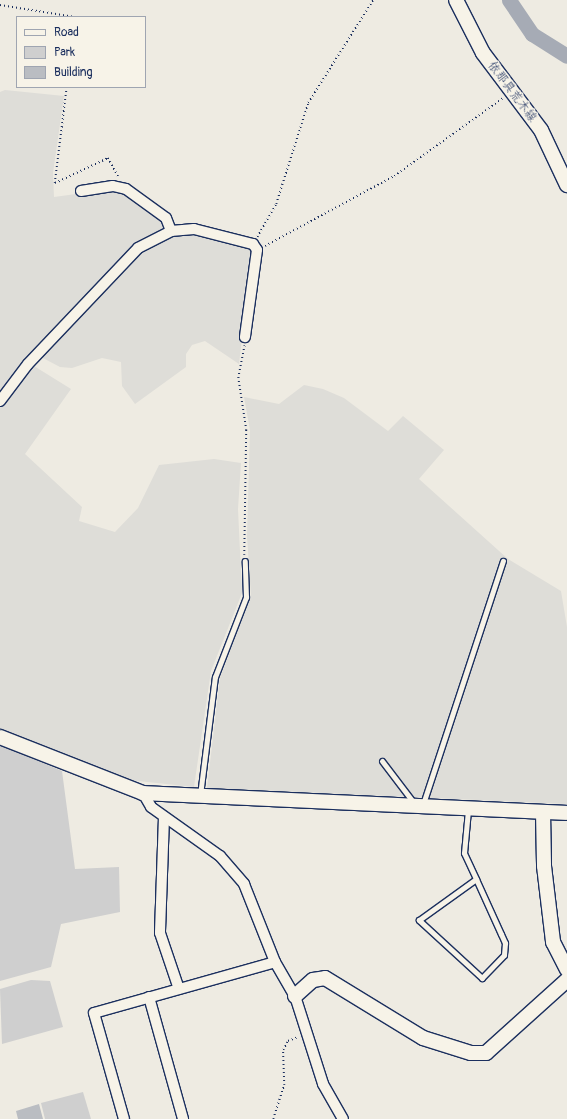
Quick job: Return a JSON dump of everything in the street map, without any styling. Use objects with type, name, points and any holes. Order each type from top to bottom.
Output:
[{"type":"street","name":"依那具荒木線","points":[[456,0],[483,53],[511,93],[541,130],[567,185]]},
{"type":"street","points":[[81,191],[113,186],[126,189],[166,218],[171,231]]},
{"type":"street","points":[[0,401],[28,364],[138,248],[171,231],[194,229],[255,247],[245,337]]},
{"type":"street","points":[[0,737],[143,793],[469,807],[567,813]]},
{"type":"street","points":[[143,793],[151,807],[220,856],[239,876],[275,962],[295,996],[322,1084],[343,1119]]},
{"type":"street","points":[[543,812],[544,866],[553,942],[567,970]]},
{"type":"street","points":[[164,817],[160,933],[179,989]]},
{"type":"street","points":[[124,1119],[94,1013],[275,962]]},
{"type":"street","points":[[295,996],[313,980],[325,978],[423,1038],[471,1053],[486,1053],[567,980]]},
{"type":"street","points":[[149,997],[183,1119]]},
{"type":"lane","points":[[200,796],[215,677],[246,597],[245,561]]},
{"type":"lane","points":[[420,805],[503,561]]},
{"type":"lane","points":[[382,761],[420,805]]},
{"type":"lane","points":[[469,807],[464,853],[476,879],[504,943],[504,955],[482,978],[419,920],[476,879]]},
{"type":"path","points":[[255,247],[276,204],[308,103],[373,0]]},
{"type":"path","points":[[0,5],[69,16]]},
{"type":"path","points":[[67,88],[55,183],[108,158],[126,189]]},
{"type":"path","points":[[255,247],[394,176],[511,93]]},
{"type":"path","points":[[245,337],[238,378],[246,430],[245,561]]},
{"type":"path","points":[[273,1119],[284,1085],[283,1050],[288,1041],[307,1035]]},
{"type":"shaded area","points":[[5,90],[64,96],[53,173],[54,197],[113,189],[127,193],[162,219],[170,235],[189,233],[249,246],[252,252],[239,364],[205,341],[192,345],[186,354],[186,367],[135,404],[122,386],[121,362],[102,358],[72,368],[60,367],[41,357],[34,366],[71,389],[25,454],[82,507],[79,521],[115,532],[138,508],[159,465],[214,459],[241,463],[238,509],[242,593],[211,671],[194,787],[129,780],[0,728],[0,92]]},
{"type":"shaded area","points":[[304,385],[323,389],[344,398],[388,431],[403,416],[444,450],[419,479],[508,559],[561,591],[567,627],[567,804],[207,788],[220,678],[251,596],[247,536],[250,430],[244,397],[279,404]]},
{"type":"green space","points":[[0,745],[62,771],[75,869],[119,867],[120,912],[61,924],[51,967],[0,981]]},
{"type":"green space","points":[[31,980],[50,981],[63,1027],[2,1044],[0,989]]},
{"type":"green space","points":[[83,1092],[91,1119],[45,1119],[41,1103]]},
{"type":"building","points":[[39,1104],[43,1119],[18,1119],[16,1111]]},
{"type":"waterway","points":[[509,0],[532,34],[567,56]]}]
